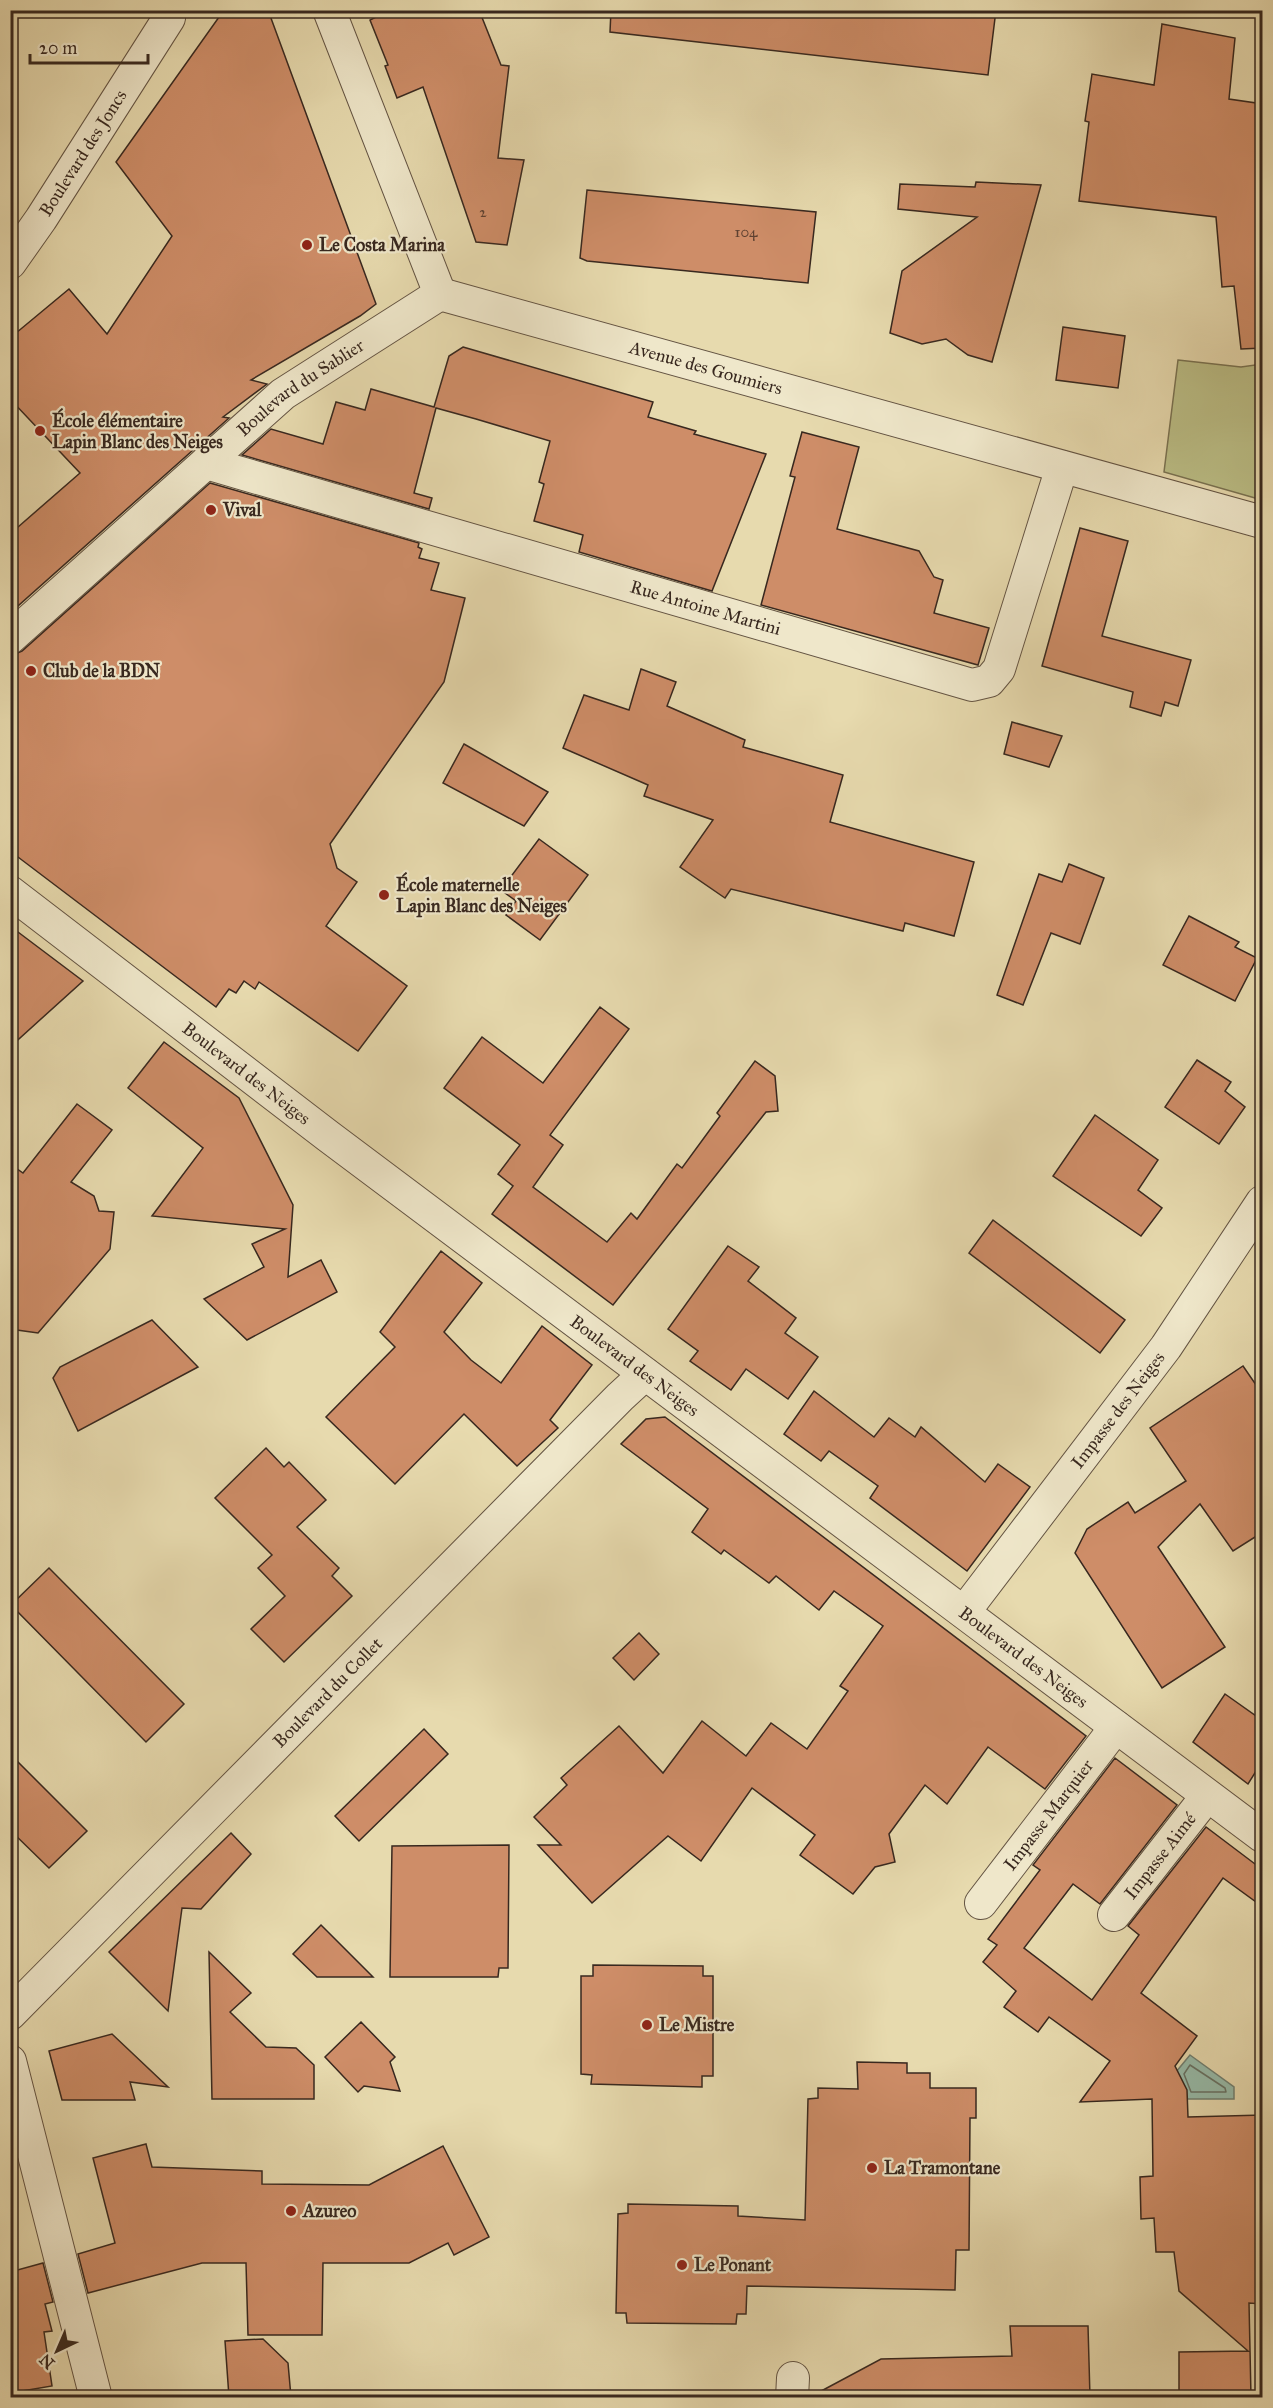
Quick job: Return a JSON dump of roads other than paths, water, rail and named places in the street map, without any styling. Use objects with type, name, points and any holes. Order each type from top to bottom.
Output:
[{"type":"street","name":"Boulevard des Joncs","points":[[10,262],[41,219],[169,18],[170,10]]},
{"type":"street","points":[[329,11],[440,294]]},
{"type":"street","name":"Boulevard du Sablier","points":[[10,638],[283,394],[440,294]]},
{"type":"street","name":"Avenue des Goumiers","points":[[440,294],[1263,522]]},
{"type":"street","name":"Rue Antoine Martini","points":[[206,463],[972,685],[989,681],[999,669],[1062,467]]},
{"type":"street","name":"Boulevard des Neiges","points":[[10,892],[645,1374],[1263,1836]]},
{"type":"street","name":"Impasse des Neiges","points":[[964,1612],[1166,1347],[1263,1202]]},
{"type":"street","name":"Boulevard du Collet","points":[[10,2014],[645,1374]]},
{"type":"street","name":"Impasse Marquier","points":[[981,1904],[1116,1728]]},
{"type":"street","name":"Impasse Aimé","points":[[1114,1915],[1207,1796]]},
{"type":"street","points":[[10,2061],[96,2397]]},
{"type":"water","points":[[1190,2055],[1234,2087],[1234,2099],[1187,2099],[1176,2072]]},
{"type":"place","name":"Le Costa Marina","points":[[307,245]]},
{"type":"place","name":"École élémentaire Lapin Blanc des Neiges","points":[[40,431]]},
{"type":"place","name":"Vival","points":[[211,510]]},
{"type":"place","name":"Club de la BDN","points":[[31,671]]},
{"type":"place","name":"École maternelle Lapin Blanc des Neiges","points":[[384,895]]},
{"type":"place","name":"Le Mistre","points":[[647,2025]]},
{"type":"place","name":"La Tramontane","points":[[872,2168]]},
{"type":"place","name":"Azureo","points":[[291,2211]]},
{"type":"place","name":"Le Ponant","points":[[682,2265]]}]
